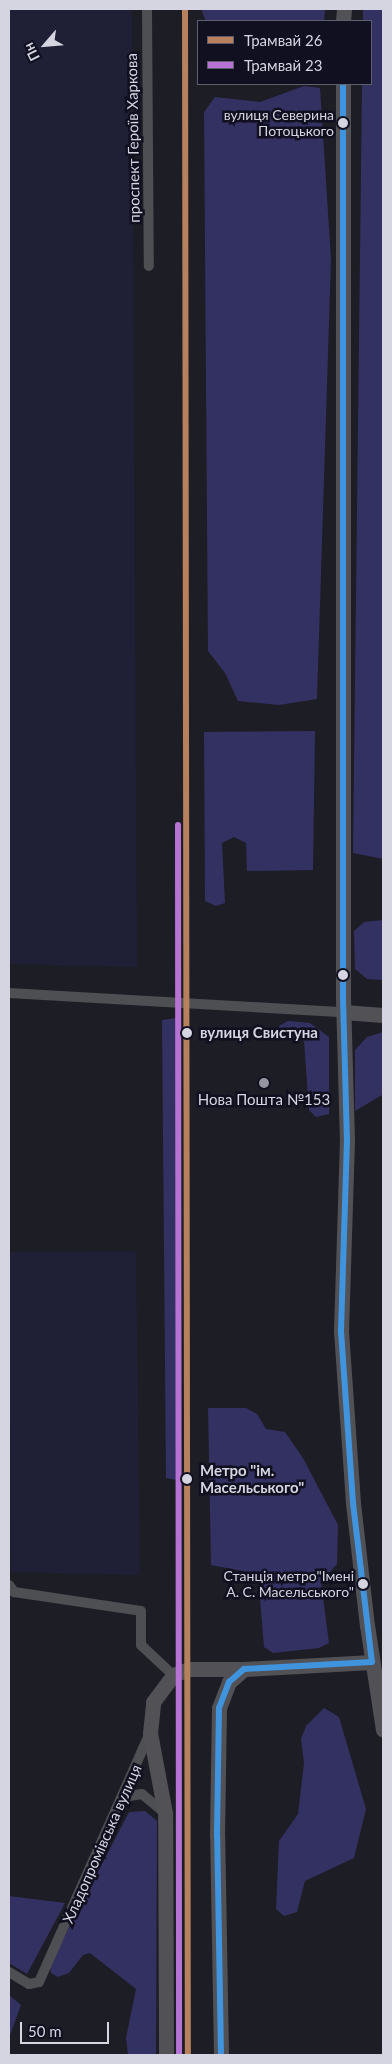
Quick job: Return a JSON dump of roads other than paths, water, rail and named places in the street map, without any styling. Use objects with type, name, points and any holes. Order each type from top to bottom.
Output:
[{"type":"main road","points":[[343,85],[344,1012],[347,1140],[341,1331],[353,1503],[372,1662],[383,1730]]},
{"type":"main road","points":[[344,1012],[383,1015]]},
{"type":"main road","points":[[173,1675],[189,1669],[244,1669],[372,1662]]},
{"type":"main road","points":[[221,2055],[217,1835],[219,1708],[229,1682],[244,1669]]},
{"type":"main road","name":"Хладопромівська вулиця","points":[[150,1734],[152,1702],[173,1675]]},
{"type":"main road","points":[[150,1734],[166,1813],[166,2055]]},
{"type":"street","name":"проспект Героїв Харкова","points":[[147,9],[149,266]]},
{"type":"street","points":[[9,993],[344,1012]]},
{"type":"street","points":[[9,1585],[14,1592],[141,1611],[141,1645],[173,1675]]},
{"type":"street","name":"Хладопромівська вулиця","points":[[9,1972],[29,1984],[39,1982],[123,1798],[150,1734]]},
{"type":"street","points":[[123,1798],[142,1794],[166,1813]]},
{"type":"tram line","name":"26","points":[[185,9],[188,2055]]},
{"type":"tram line","name":"23","points":[[178,825],[179,2055]]},
{"type":"place","name":"вулиця Северина Потоцького","points":[[343,123]]},
{"type":"place","name":"вулиця Свистуна","points":[[187,1033]]},
{"type":"place","name":"Нова Пошта №153","points":[[264,1083]]},
{"type":"place","name":"Метро \"ім. Масельського\"","points":[[187,1479]]},
{"type":"place","name":"Станція метро\"Імені А. С. Масельського\"","points":[[363,1584]]}]
